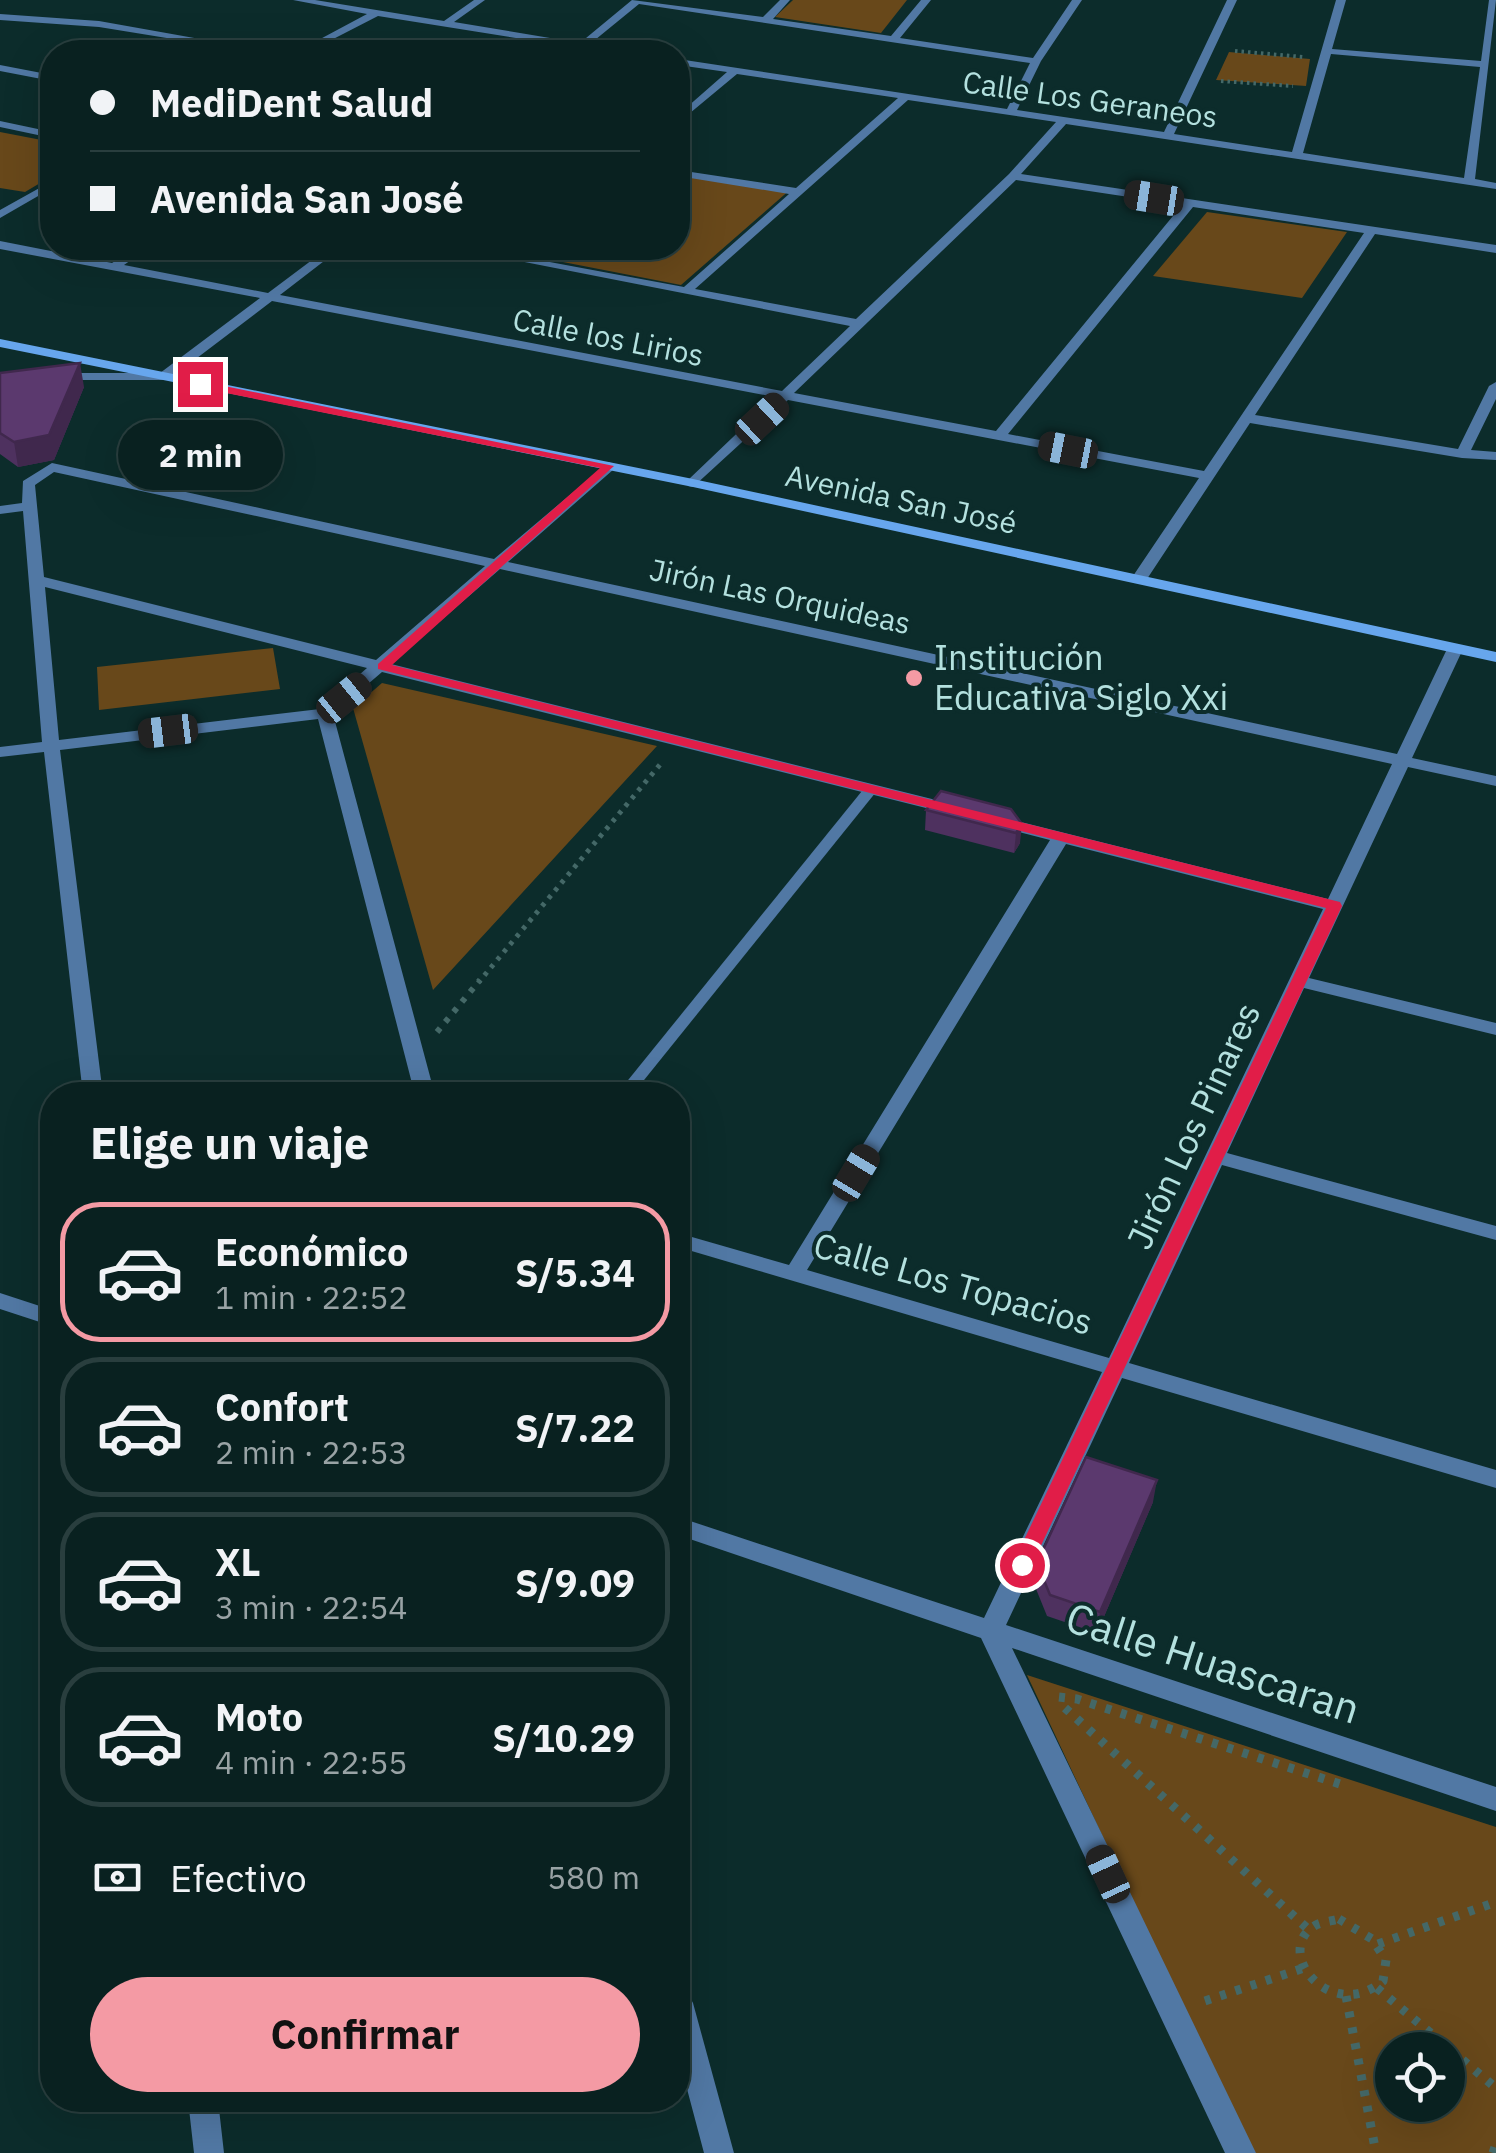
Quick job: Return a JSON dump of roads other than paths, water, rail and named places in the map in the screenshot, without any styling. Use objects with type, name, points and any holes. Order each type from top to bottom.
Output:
[{"type":"street","points":[[298,0],[547,40]]},
{"type":"street","points":[[447,23],[480,0]]},
{"type":"street","points":[[765,20],[784,0]]},
{"type":"street","points":[[893,40],[926,0]]},
{"type":"street","points":[[1010,114],[1036,61],[1077,0]]},
{"type":"street","points":[[1168,137],[1232,0]]},
{"type":"street","points":[[1296,155],[1341,0]]},
{"type":"street","points":[[589,40],[637,1],[1036,61]]},
{"type":"street","points":[[1469,182],[1495,2]]},
{"type":"street","points":[[324,40],[378,12]]},
{"type":"street","points":[[0,17],[99,24],[196,40]]},
{"type":"street","points":[[1325,55],[1484,64]]},
{"type":"street","name":"Calle Los Geraneos","points":[[690,64],[1496,186]]},
{"type":"street","points":[[0,68],[40,76]]},
{"type":"street","points":[[690,110],[733,72]]},
{"type":"street","points":[[686,291],[904,99]]},
{"type":"street","points":[[693,483],[1013,176],[1062,122]]},
{"type":"street","points":[[0,124],[40,132]]},
{"type":"street","points":[[1479,125],[1496,127]]},
{"type":"street","points":[[690,175],[798,192]]},
{"type":"street","points":[[1013,176],[1496,249]]},
{"type":"street","points":[[0,215],[40,191]]},
{"type":"street","points":[[998,437],[1189,204]]},
{"type":"street","points":[[1139,579],[1371,231]]},
{"type":"street","name":"Calle los Lirios","points":[[0,245],[40,253]]},
{"type":"street","name":"Calle los Lirios","points":[[73,260],[1208,476]]},
{"type":"street","points":[[112,268],[124,260]]},
{"type":"street","points":[[40,378],[163,377],[319,260]]},
{"type":"street","points":[[523,260],[860,324]]},
{"type":"street","name":"Avenida San José","points":[[0,343],[693,483],[1496,658]]},
{"type":"street","points":[[1462,454],[1496,386]]},
{"type":"street","points":[[1247,418],[1462,454],[1496,456]]},
{"type":"street","points":[[0,752],[325,713],[608,466]]},
{"type":"street","name":"Jirón Las Orquideas","points":[[30,506],[28,484],[52,467],[1496,781]]},
{"type":"street","points":[[0,510],[30,506],[51,744],[90,1082]]},
{"type":"street","points":[[36,580],[966,813]]},
{"type":"street","name":"Jirón Los Pinares","points":[[991,1631],[1455,650]]},
{"type":"street","points":[[325,713],[422,1082]]},
{"type":"street","points":[[985,818],[1334,906]]},
{"type":"street","points":[[794,1274],[1061,836]]},
{"type":"street","points":[[1298,981],[1496,1029]]},
{"type":"street","points":[[1216,1156],[1496,1232]]},
{"type":"street","name":"Calle Los Topacios","points":[[690,1244],[1496,1479]]},
{"type":"street","points":[[0,1301],[40,1314]]},
{"type":"street","name":"Calle Huascaran","points":[[690,1530],[1496,1799]]},
{"type":"street","points":[[991,1631],[1241,2153]]},
{"type":"street","points":[[690,2047],[719,2153]]},
{"type":"street","points":[[204,2112],[209,2153]]},
{"type":"lane","points":[[634,1082],[871,789]]},
{"type":"place","name":"Institución Educativa Siglo Xxi","points":[[914,678]]}]
